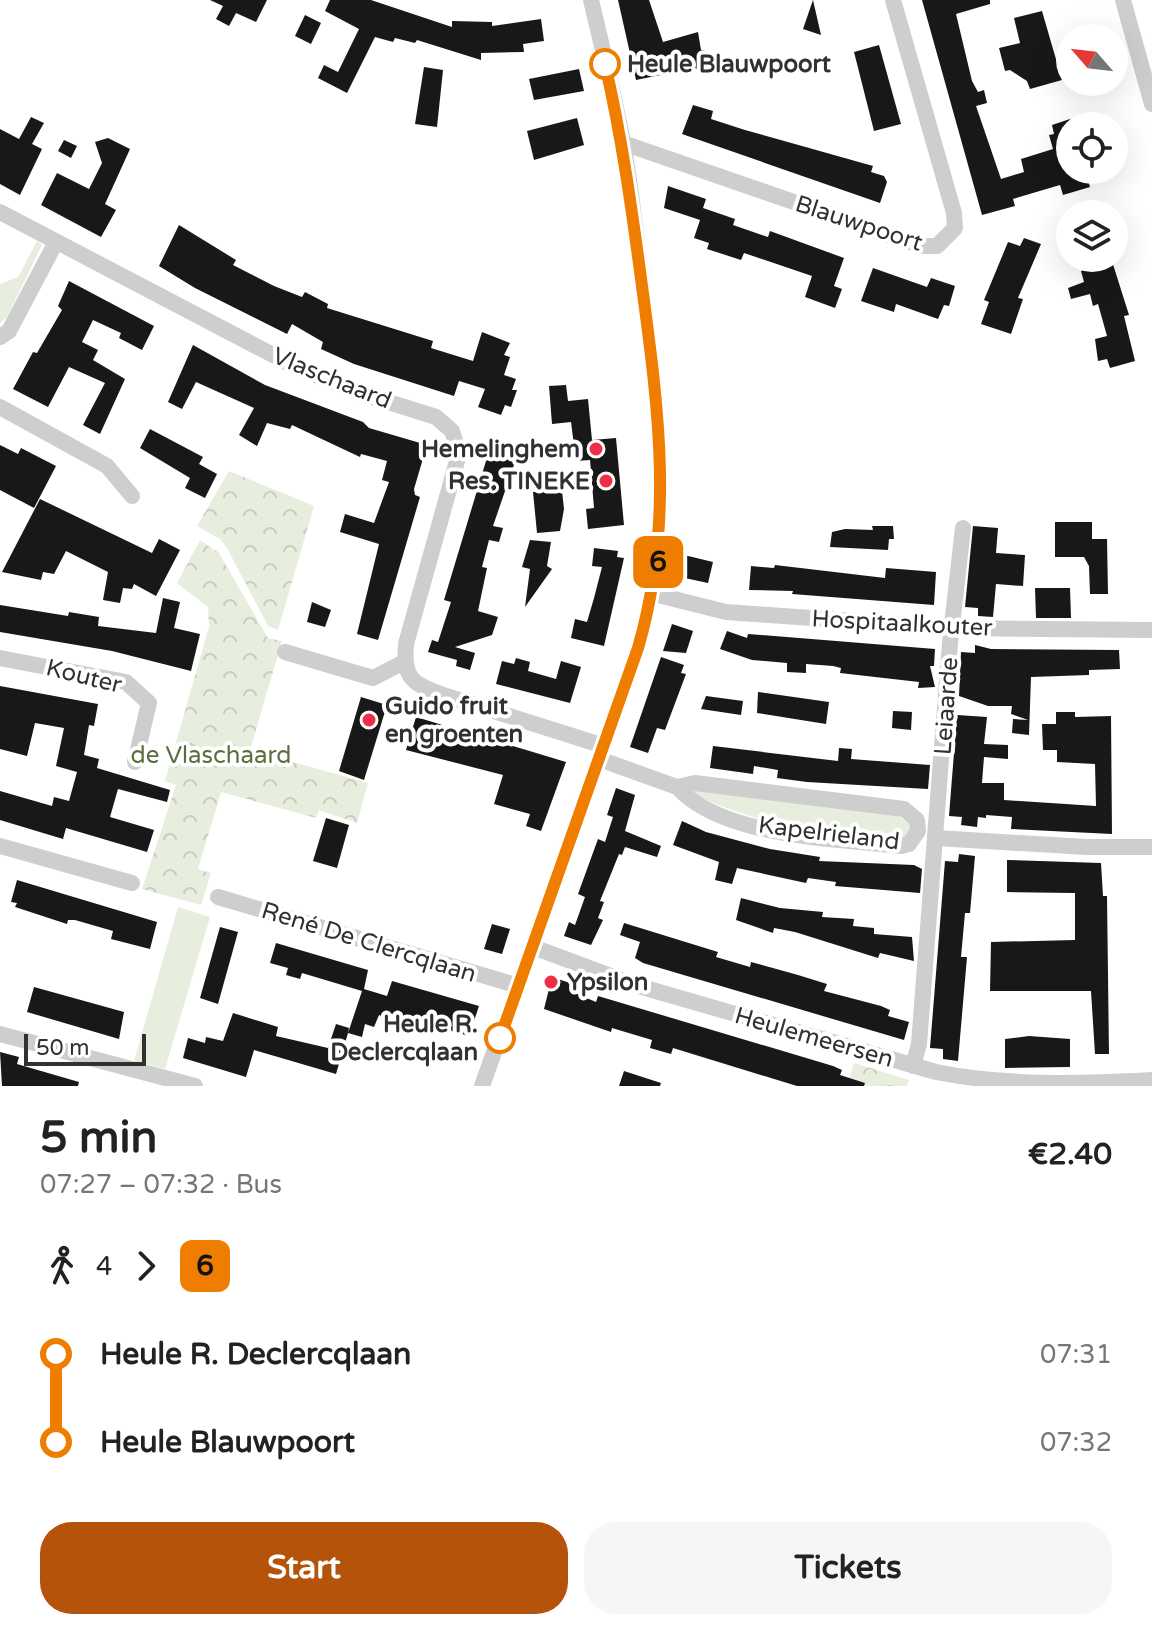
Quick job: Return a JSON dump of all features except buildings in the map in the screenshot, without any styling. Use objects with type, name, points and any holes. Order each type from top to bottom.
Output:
[{"type":"street","points":[[482,1086],[602,753],[654,594],[662,531],[654,376],[623,143],[591,0]]},
{"type":"street","name":"Blauwpoort","points":[[623,143],[921,246],[937,246],[955,228],[954,213],[893,0]]},
{"type":"street","points":[[1123,0],[1152,104]]},
{"type":"street","name":"Vlaschaard","points":[[0,212],[292,365],[360,393],[436,417],[452,431],[459,454],[410,628],[404,662]]},
{"type":"street","points":[[0,337],[9,331],[56,242]]},
{"type":"street","points":[[0,407],[107,466],[132,496]]},
{"type":"street","name":"Leiaarde","points":[[913,1066],[919,1044],[963,528]]},
{"type":"street","name":"Hospitaalkouter","points":[[654,594],[726,612],[954,628],[1152,630]]},
{"type":"street","points":[[285,652],[373,678],[404,662],[409,677],[421,686],[602,753]]},
{"type":"street","name":"Kouter","points":[[0,658],[126,682],[149,703],[135,762]]},
{"type":"street","name":"Kapelrieland","points":[[602,753],[677,787],[698,804],[775,831],[901,846],[909,844],[918,831],[917,820],[904,809],[695,783],[677,787]]},
{"type":"street","points":[[936,838],[1086,847],[1152,847]]},
{"type":"street","points":[[0,846],[132,883]]},
{"type":"street","name":"René De Clercqlaan","points":[[218,897],[519,986]]},
{"type":"street","name":"Heulemeersen","points":[[533,947],[635,985],[913,1066],[997,1084],[1152,1080]]},
{"type":"street","points":[[0,1034],[195,1086]]},
{"type":"green space","points":[[37,241],[42,245],[7,317],[0,323],[0,284],[18,277]]},
{"type":"green space","points":[[229,471],[314,506],[278,630],[268,626],[220,539],[197,526]]},
{"type":"green space","name":"de Vlaschaard","points":[[200,540],[219,553],[268,638],[282,641],[250,750],[368,783],[357,823],[319,810],[316,818],[221,792],[198,869],[211,873],[201,905],[142,889],[176,785],[165,781],[209,627],[208,607],[177,583]]},
{"type":"green space","points":[[694,789],[898,816],[911,825],[907,837],[899,839],[819,830],[746,815],[694,794]]},
{"type":"green space","points":[[178,907],[210,917],[165,1069],[134,1061]]},
{"type":"green space","points":[[854,1063],[909,1080],[907,1086],[847,1086]]},
{"type":"bus line","name":"6","points":[[500,1038],[638,648],[654,594],[662,531],[654,376],[623,143],[605,64]]},
{"type":"place","name":"Heule Blauwpoort","points":[[605,64]]},
{"type":"place","name":"Hemelinghem","points":[[596,449]]},
{"type":"place","name":"Res. TINEKE","points":[[606,481]]},
{"type":"place","name":"Guido fruit en groenten","points":[[369,720]]},
{"type":"place","name":"Ypsilon","points":[[551,982]]},
{"type":"place","name":"Heule R. Declercqlaan","points":[[500,1038]]}]
